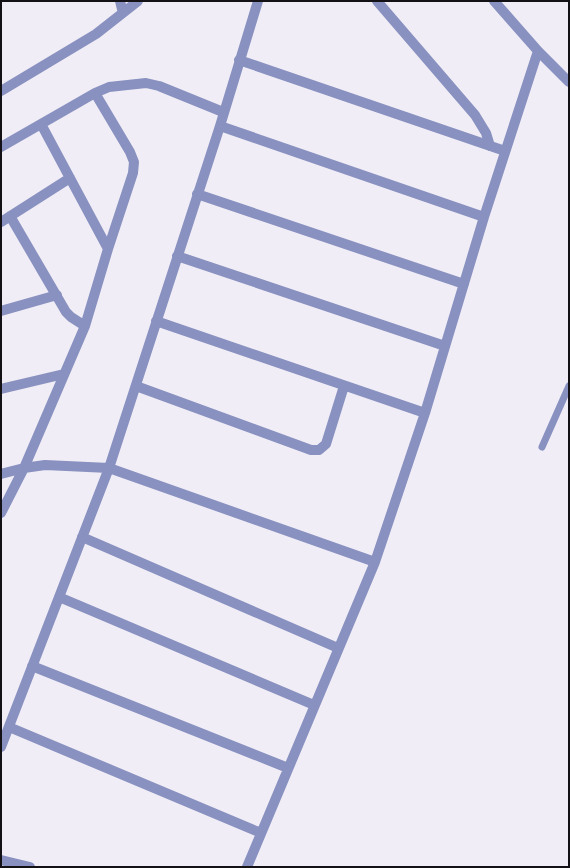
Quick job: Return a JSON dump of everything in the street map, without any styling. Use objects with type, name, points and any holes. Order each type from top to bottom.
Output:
[{"type":"street","points":[[120,1],[123,13]]},
{"type":"street","points":[[1,90],[96,34],[138,1]]},
{"type":"street","points":[[1,747],[109,468],[220,126],[223,112],[258,1]]},
{"type":"street","points":[[377,1],[475,114],[486,133],[490,146]]},
{"type":"street","points":[[494,1],[538,51],[569,82]]},
{"type":"street","points":[[247,867],[375,562],[425,413],[484,217],[538,51]]},
{"type":"street","points":[[239,60],[505,151]]},
{"type":"street","points":[[1,147],[95,93],[109,87],[146,83],[159,86],[223,112]]},
{"type":"street","points":[[1,513],[24,468],[85,326],[133,173],[134,162],[130,152],[95,93]]},
{"type":"street","points":[[41,124],[108,249]]},
{"type":"street","points":[[220,126],[484,217]]},
{"type":"street","points":[[1,222],[70,178]]},
{"type":"street","points":[[197,194],[464,284]]},
{"type":"street","points":[[10,216],[66,312],[85,326]]},
{"type":"street","points":[[177,256],[445,346]]},
{"type":"street","points":[[1,311],[57,295]]},
{"type":"street","points":[[156,321],[425,413]]},
{"type":"street","points":[[1,389],[64,374]]},
{"type":"street","points":[[136,386],[311,450],[319,450],[326,444],[344,386]]},
{"type":"street","points":[[1,474],[44,465],[109,468],[375,562]]},
{"type":"street","points":[[82,537],[338,648]]},
{"type":"street","points":[[59,598],[314,705]]},
{"type":"street","points":[[32,666],[288,768]]},
{"type":"street","points":[[9,727],[261,833]]},
{"type":"street","points":[[1,860],[30,867]]},
{"type":"lane","points":[[542,447],[569,386]]}]
